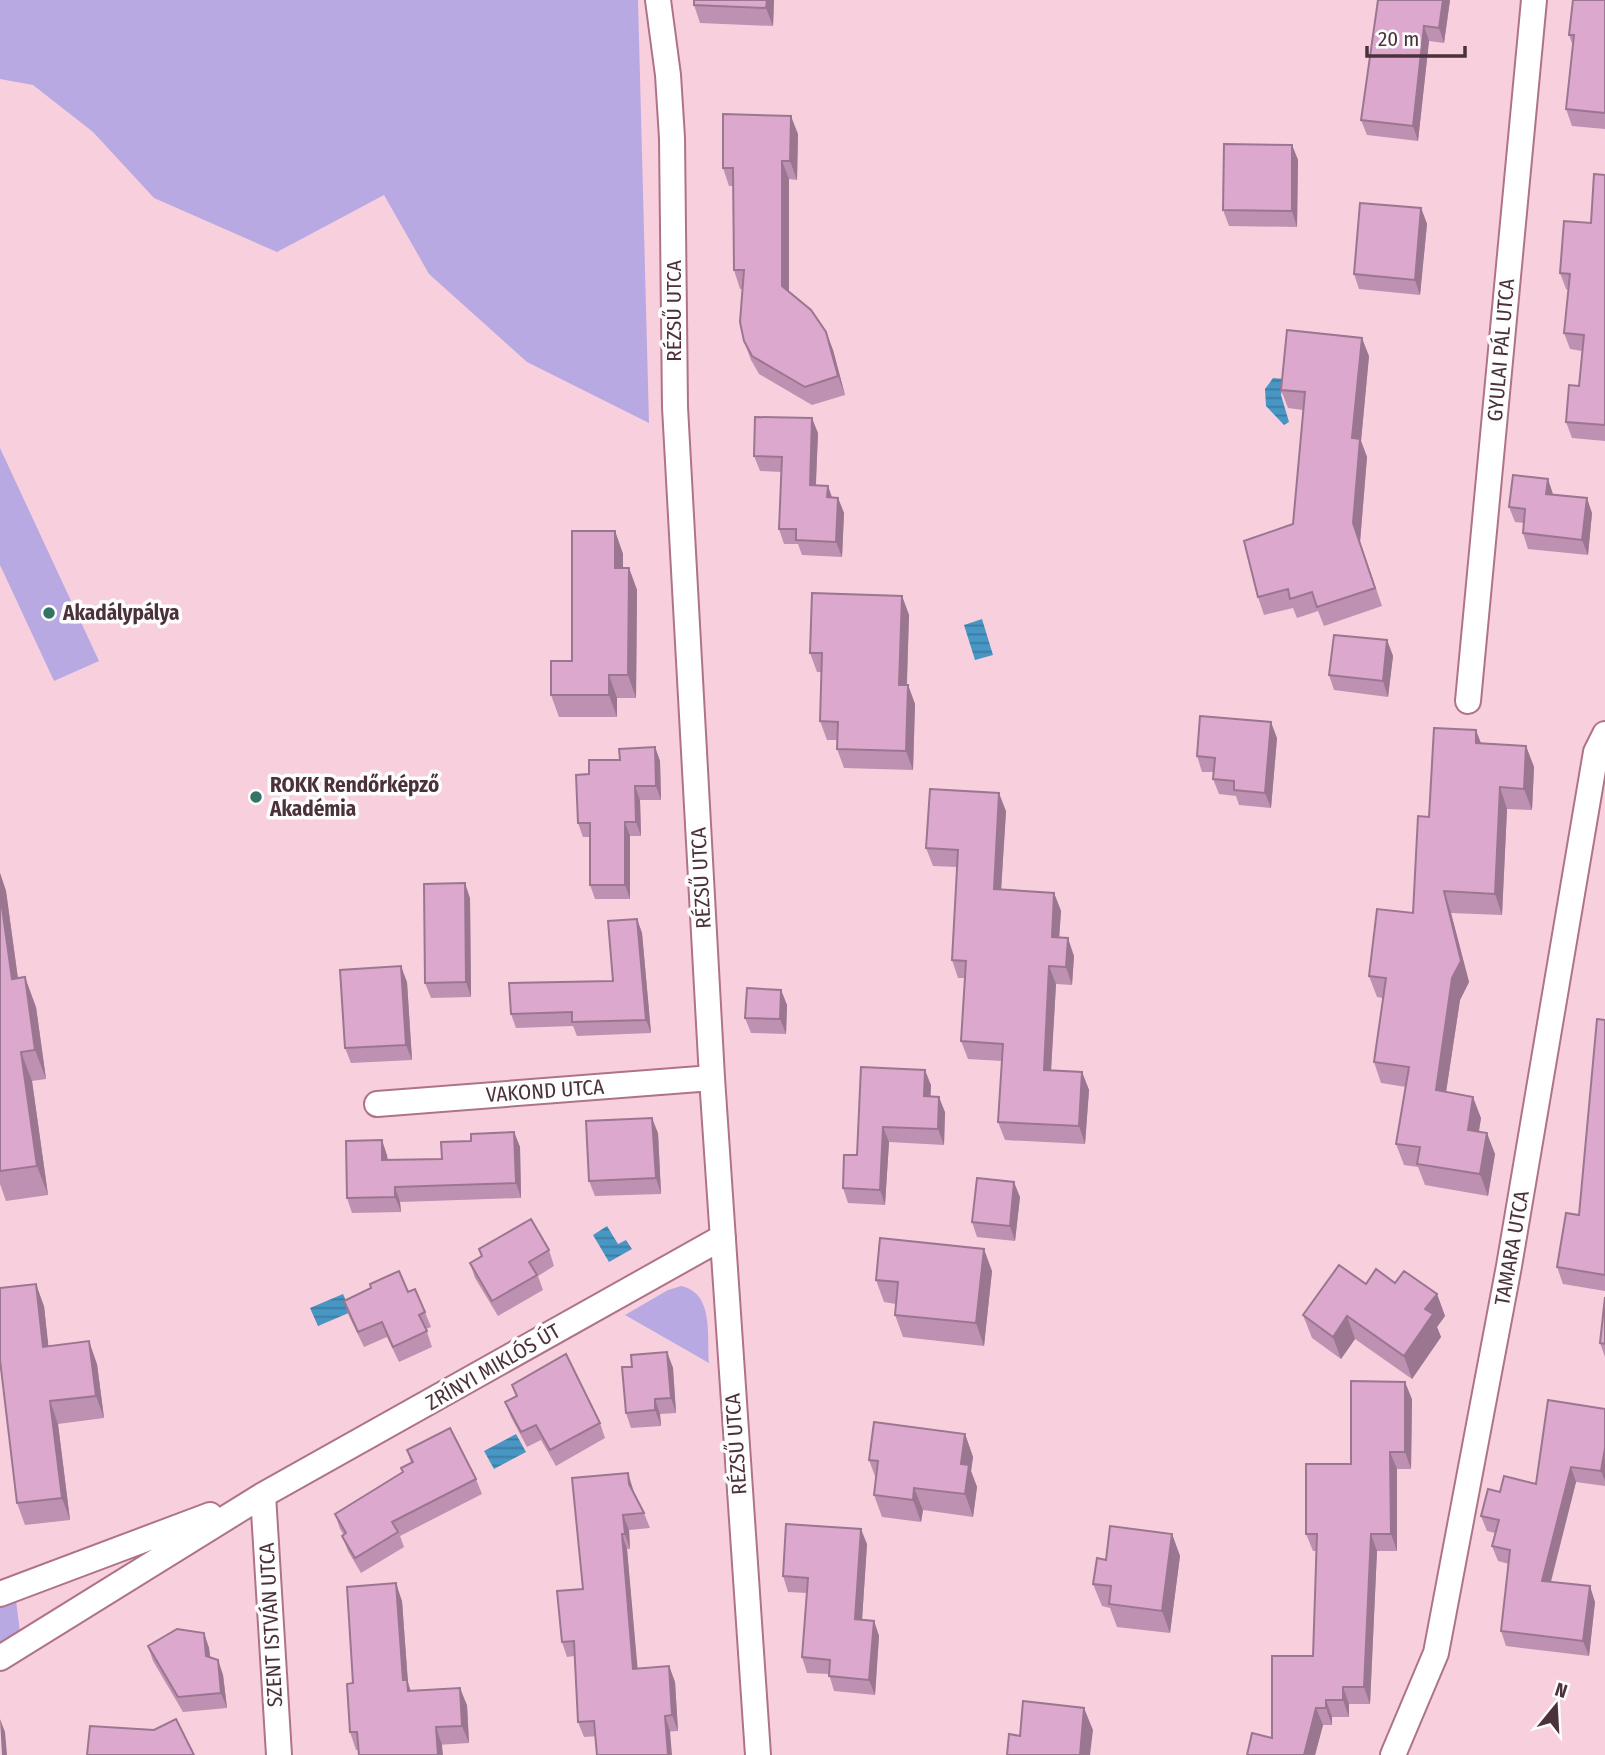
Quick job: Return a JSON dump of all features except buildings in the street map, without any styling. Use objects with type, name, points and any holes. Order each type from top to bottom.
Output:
[{"type":"street","name":"RÉZSŰ UTCA","points":[[658,0],[668,75],[672,138],[675,407],[712,1078],[758,1755]]},
{"type":"street","name":"GYULAI PÁL UTCA","points":[[1468,701],[1534,0]]},
{"type":"street","name":"TAMARA UTCA","points":[[1393,1755],[1436,1653],[1509,1266],[1596,752],[1605,734]]},
{"type":"street","name":"VAKOND UTCA","points":[[377,1104],[712,1078]]},
{"type":"street","name":"ZRÍNYI MIKLÓS ÚT","points":[[0,1658],[263,1495],[723,1237]]},
{"type":"street","name":"ZRÍNYI MIKLÓS ÚT","points":[[0,1594],[263,1495]]},
{"type":"street","name":"SZENT ISTVÁN UTCA","points":[[263,1495],[279,1755]]},
{"type":"shaded area","points":[[0,0],[638,0],[649,423],[527,362],[429,274],[384,195],[277,252],[154,198],[93,132],[33,85],[0,79]]},
{"type":"shaded area","name":"Akadálypálya","points":[[0,448],[99,661],[54,681],[0,565]]},
{"type":"shaded area","points":[[681,1286],[692,1290],[704,1306],[709,1363],[625,1315],[668,1290]]},
{"type":"shaded area","points":[[16,1600],[20,1632],[0,1644],[0,1606]]},
{"type":"water","points":[[1273,378],[1284,379],[1281,395],[1289,422],[1284,425],[1266,406],[1265,389]]},
{"type":"water","points":[[982,619],[993,655],[975,660],[964,625]]},
{"type":"water","points":[[607,1226],[618,1244],[626,1240],[632,1249],[609,1262],[593,1235]]},
{"type":"water","points":[[343,1294],[351,1312],[318,1326],[310,1308]]},
{"type":"water","points":[[516,1434],[526,1452],[494,1469],[484,1451]]},
{"type":"place","name":"Akadálypálya","points":[[49,613]]},
{"type":"place","name":"ROKK Rendőrképző Akadémia","points":[[256,797]]}]
